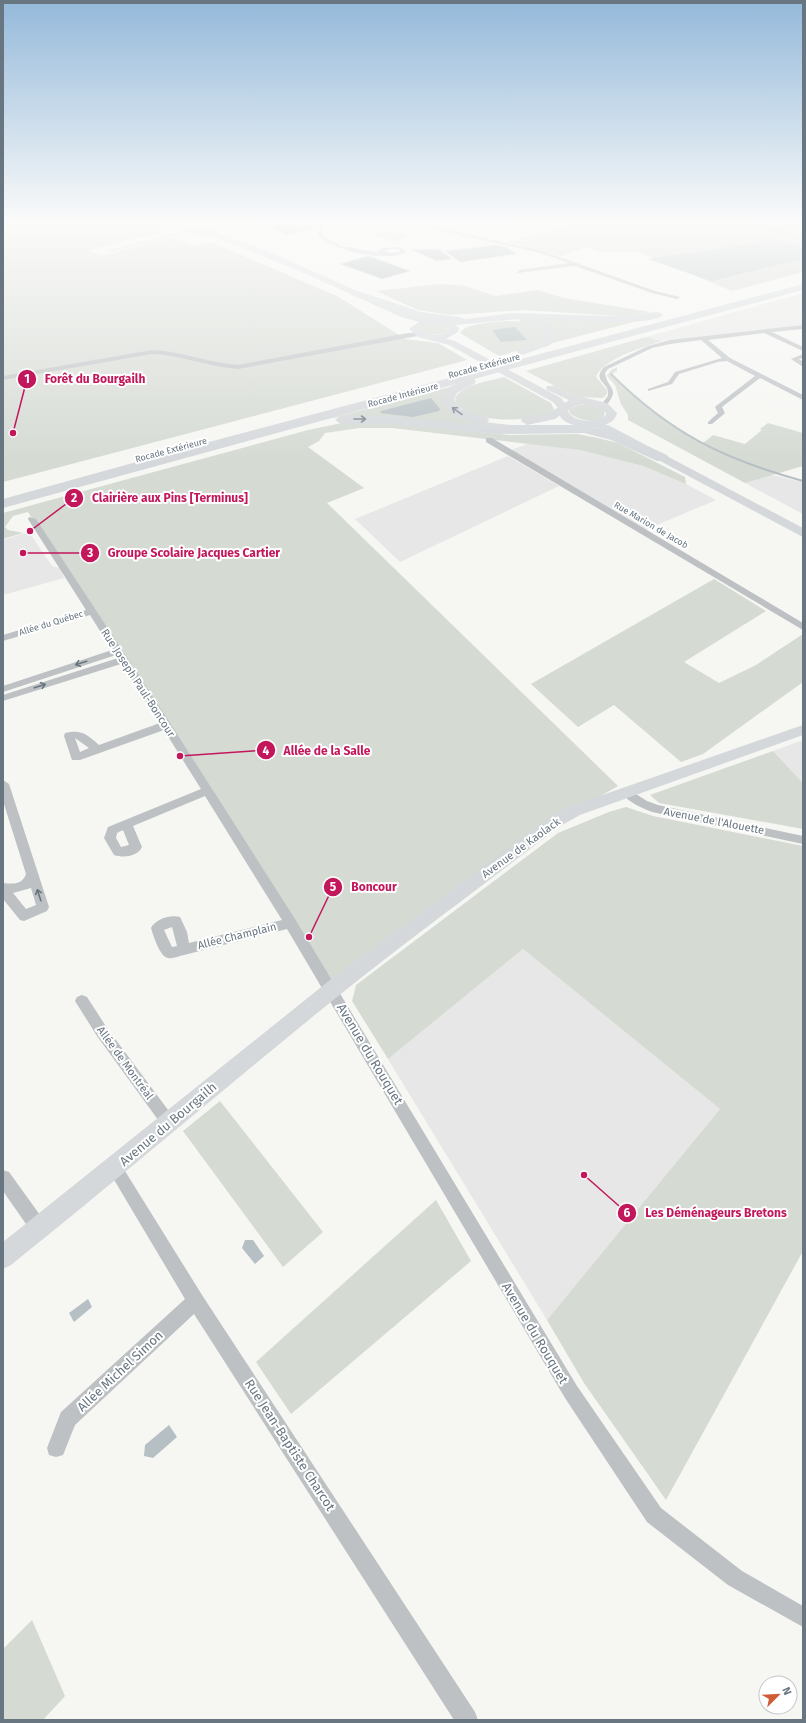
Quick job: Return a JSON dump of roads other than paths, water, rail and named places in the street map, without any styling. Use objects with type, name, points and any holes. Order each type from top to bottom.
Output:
[{"type":"highway","points":[[380,302],[411,314],[433,318],[461,320],[507,315],[599,319],[633,318],[657,316],[689,308],[699,308]]},
{"type":"highway","name":"Rocade Extérieure","points":[[3,496],[484,358],[720,302]]},
{"type":"highway","name":"Rocade Intérieure","points":[[3,504],[199,449],[746,302]]},
{"type":"highway","points":[[445,323],[465,323],[509,316],[549,317]]},
{"type":"highway","points":[[454,331],[475,324],[512,320],[540,324],[546,327],[551,333],[552,337],[546,343],[484,358]]},
{"type":"highway","points":[[563,408],[551,416],[531,420],[505,423],[484,422],[470,418],[456,411],[451,406],[448,399],[452,391],[464,384],[564,352]]},
{"type":"highway","points":[[199,449],[214,449],[306,425],[335,420],[390,420],[512,431],[569,429],[589,430],[616,437],[662,458]]},
{"type":"highway","points":[[482,428],[509,427],[556,420],[573,420]]},
{"type":"main road","points":[[376,302],[404,315],[432,322],[445,323],[452,326],[457,338],[484,358]]},
{"type":"main road","points":[[404,315],[415,332],[447,341],[566,396],[583,401]]},
{"type":"main road","points":[[415,332],[432,322]]},
{"type":"main road","points":[[433,337],[446,336],[454,331]]},
{"type":"main road","points":[[519,375],[557,400],[563,408],[564,416],[573,420],[606,428],[803,533]]},
{"type":"main road","points":[[563,408],[571,403],[583,401],[602,402],[611,410],[611,421],[614,426],[705,480]]},
{"type":"main road","points":[[590,423],[604,422],[611,417]]},
{"type":"main road","name":"Avenue de Kaolack","points":[[332,990],[551,824],[574,811],[803,730]]},
{"type":"main road","name":"Avenue du Bourgailh","points":[[3,1257],[115,1168],[191,1103],[332,990]]},
{"type":"street","points":[[602,402],[611,396],[611,390],[603,379],[602,373],[606,368],[650,347],[670,342],[803,327]]},
{"type":"street","points":[[764,331],[803,349]]},
{"type":"street","points":[[3,378],[152,352],[167,352],[216,366],[238,367],[415,332]]},
{"type":"street","points":[[702,338],[728,359],[803,398]]},
{"type":"street","points":[[803,356],[794,359],[803,365]]},
{"type":"street","points":[[650,390],[670,383],[676,374],[717,360],[728,359]]},
{"type":"street","points":[[710,423],[722,413],[718,407],[760,375]]},
{"type":"street","name":"Rue Marion de Jacob","points":[[489,440],[803,627]]},
{"type":"street","name":"Rue Joseph Paul-Boncour","points":[[32,519],[166,725],[332,990]]},
{"type":"street","name":"Allée du Québec","points":[[6,634],[92,611]]},
{"type":"street","points":[[3,688],[121,655]]},
{"type":"street","points":[[3,698],[121,655]]},
{"type":"street","points":[[97,749],[166,725]]},
{"type":"street","points":[[3,784],[43,907],[24,916],[3,889]]},
{"type":"street","points":[[126,824],[207,791]]},
{"type":"street","name":"Avenue de l'Alouette","points":[[628,793],[643,804],[656,809],[803,840]]},
{"type":"street","points":[[3,889],[11,890],[26,885],[31,880],[32,874]]},
{"type":"street","name":"Allée Champlain","points":[[184,950],[291,923]]},
{"type":"street","name":"Avenue du Rouquet","points":[[332,990],[570,1392],[654,1515],[735,1578],[803,1617]]},
{"type":"street","name":"Allée de Montréal","points":[[82,1001],[102,1032],[169,1123]]},
{"type":"street","name":"Rue Jean-Baptiste Charcot","points":[[115,1168],[196,1301],[467,1720]]},
{"type":"street","points":[[3,1178],[39,1228]]},
{"type":"street","name":"Allée Michel Simon","points":[[56,1448],[68,1419],[196,1301]]},
{"type":"waterway","points":[[611,374],[655,413],[699,441],[748,463],[774,473],[803,481]]},
{"type":"place","name":"Forêt du Bourgailh","points":[[13,433]]},
{"type":"place","name":"Clairière aux Pins [Terminus]","points":[[30,531]]},
{"type":"place","name":"Groupe Scolaire Jacques Cartier","points":[[23,553]]},
{"type":"place","name":"Allée de la Salle","points":[[180,756]]},
{"type":"place","name":"Boncour","points":[[309,937]]},
{"type":"place","name":"Les Déménageurs Bretons","points":[[584,1175]]}]
